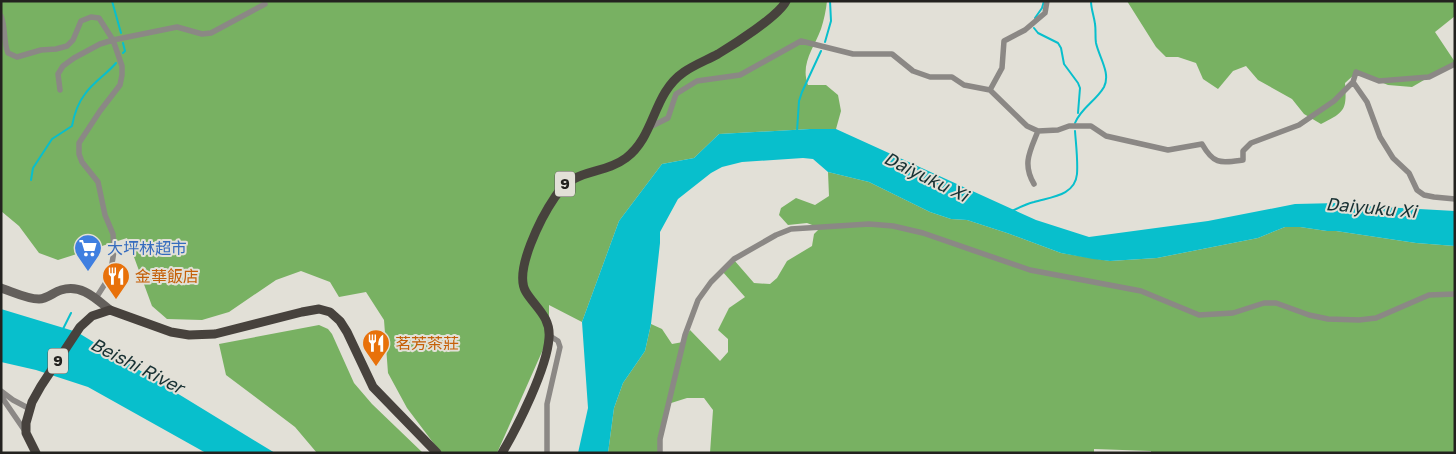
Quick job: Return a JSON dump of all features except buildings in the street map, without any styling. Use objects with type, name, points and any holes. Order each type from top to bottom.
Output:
[{"type":"main road","name":"9","points":[[550,336],[545,317],[526,292],[522,282],[524,260],[554,199],[563,185],[574,178],[624,160],[637,148],[650,127],[663,93],[673,81],[684,72],[719,53],[779,12],[786,1]]},
{"type":"main road","points":[[110,310],[170,332],[189,335],[215,334],[319,309],[330,312],[340,321],[347,332],[374,388],[437,453]]},
{"type":"main road","name":"9","points":[[26,433],[26,422],[30,409],[41,386],[75,334],[92,316],[110,310]]},
{"type":"main road","points":[[502,453],[538,378],[550,336]]},
{"type":"main road","points":[[26,433],[36,453]]},
{"type":"street","points":[[990,90],[1002,68],[1004,41],[1025,30],[1045,13],[1047,1]]},
{"type":"street","points":[[60,90],[58,74],[63,66],[100,44],[177,27],[202,34],[210,34],[264,4]]},
{"type":"street","points":[[1,16],[6,48],[8,53],[17,57],[41,50],[67,46],[73,40],[81,21],[91,16],[99,18],[113,40],[122,66],[120,85],[79,143],[78,154],[98,182],[105,215],[113,234],[114,251],[110,276],[96,298]]},
{"type":"street","points":[[650,127],[668,118],[676,94],[696,81],[740,75],[801,41],[853,54],[892,54],[913,71],[930,77],[952,77],[964,85],[990,90],[1027,126],[1038,131],[1058,130],[1068,126],[1091,126],[1106,136],[1168,150],[1202,144],[1209,156],[1214,160],[1227,162],[1243,160],[1243,151],[1251,143],[1299,125],[1334,101],[1353,82],[1356,72],[1379,81],[1429,77],[1455,64]]},
{"type":"street","points":[[1353,82],[1366,102],[1380,137],[1393,158],[1409,173],[1417,190],[1429,196],[1455,199]]},
{"type":"street","points":[[1034,184],[1029,175],[1027,159],[1038,131]]},
{"type":"street","points":[[660,453],[660,439],[685,334],[698,300],[711,282],[734,259],[791,229],[869,224],[892,226],[923,233],[1030,270],[1141,291],[1199,315],[1233,313],[1264,303],[1276,303],[1309,315],[1328,319],[1359,320],[1376,318],[1429,295],[1455,294]]},
{"type":"street","points":[[1,288],[29,298],[41,299],[60,290],[74,288],[83,290],[110,310]]},
{"type":"street","points":[[547,453],[547,404],[560,347],[558,341],[550,336]]},
{"type":"street","points":[[1,391],[30,409]]},
{"type":"street","points":[[1,396],[26,433]]},
{"type":"green space","points":[[1,1],[827,1],[821,29],[807,63],[806,77],[808,85],[826,85],[838,95],[841,111],[836,129],[719,134],[694,158],[662,164],[619,221],[582,322],[549,305],[549,336],[497,453],[441,453],[407,408],[388,373],[384,320],[366,292],[339,297],[330,282],[301,271],[276,280],[229,312],[202,320],[167,319],[152,306],[127,238],[58,260],[39,253],[19,226],[1,211]]},
{"type":"green space","points":[[1127,1],[1455,1],[1455,16],[1435,32],[1455,62],[1412,87],[1388,85],[1356,73],[1345,83],[1345,105],[1343,109],[1340,113],[1321,124],[1304,114],[1292,99],[1258,80],[1246,66],[1233,71],[1218,89],[1203,79],[1196,63],[1178,57],[1166,57],[1156,47]]},
{"type":"green space","points":[[828,172],[869,182],[930,212],[951,219],[967,220],[1061,253],[1110,261],[1157,258],[1258,238],[1285,227],[1336,231],[1416,243],[1455,246],[1455,453],[1151,453],[1151,451],[1094,449],[1094,453],[710,453],[713,410],[704,398],[687,398],[668,404],[660,453],[608,453],[614,408],[623,383],[645,351],[651,324],[662,329],[672,344],[683,342],[690,330],[720,361],[728,352],[728,339],[718,330],[729,308],[745,297],[722,271],[734,260],[754,283],[770,284],[777,278],[787,261],[812,246],[814,234],[820,228],[807,223],[788,225],[779,215],[781,208],[796,198],[815,205],[829,196]]},
{"type":"green space","points":[[319,325],[328,329],[332,334],[354,383],[372,404],[423,453],[317,453],[295,427],[226,375],[219,344]]},
{"type":"water","name":"Daiyuku Xi","points":[[836,129],[1036,220],[1089,237],[1208,221],[1295,204],[1339,203],[1455,211],[1455,246],[1416,243],[1336,231],[1285,227],[1258,238],[1157,258],[1110,261],[1093,259],[1061,253],[967,220],[951,219],[930,212],[869,182],[828,172],[813,159],[742,162],[722,167],[711,173],[678,199],[660,232],[651,324],[645,351],[623,383],[614,408],[608,453],[578,453],[588,408],[582,322],[619,221],[662,164],[694,158],[719,134]]},
{"type":"water","points":[[1,309],[77,332],[275,453],[206,453],[88,387],[36,370],[1,362]]},
{"type":"waterway","points":[[112,1],[121,33]]},
{"type":"waterway","points":[[825,42],[831,21],[830,1]]},
{"type":"waterway","points":[[1035,18],[1042,8],[1044,1]]},
{"type":"waterway","points":[[1075,123],[1081,113],[1101,92],[1106,82],[1105,71],[1096,43],[1091,1]]},
{"type":"waterway","points":[[1034,28],[1038,33],[1058,43],[1061,48],[1064,64],[1080,88],[1078,113]]},
{"type":"waterway","points":[[123,43],[125,51],[123,53]]},
{"type":"waterway","points":[[797,131],[799,101],[821,51]]},
{"type":"waterway","points":[[31,180],[33,168],[52,139],[72,126],[77,109],[88,90],[116,63]]},
{"type":"waterway","points":[[1012,211],[1028,204],[1054,197],[1072,187],[1077,174],[1075,131]]},
{"type":"waterway","points":[[63,329],[71,313]]},
{"type":"place","name":"大坪林超市","points":[[88,272]]},
{"type":"place","name":"金華飯店","points":[[116,300]]},
{"type":"place","name":"茗芳茶莊","points":[[376,367]]},
{"type":"water label","name":"Beishi River","points":[[137,366]]}]
